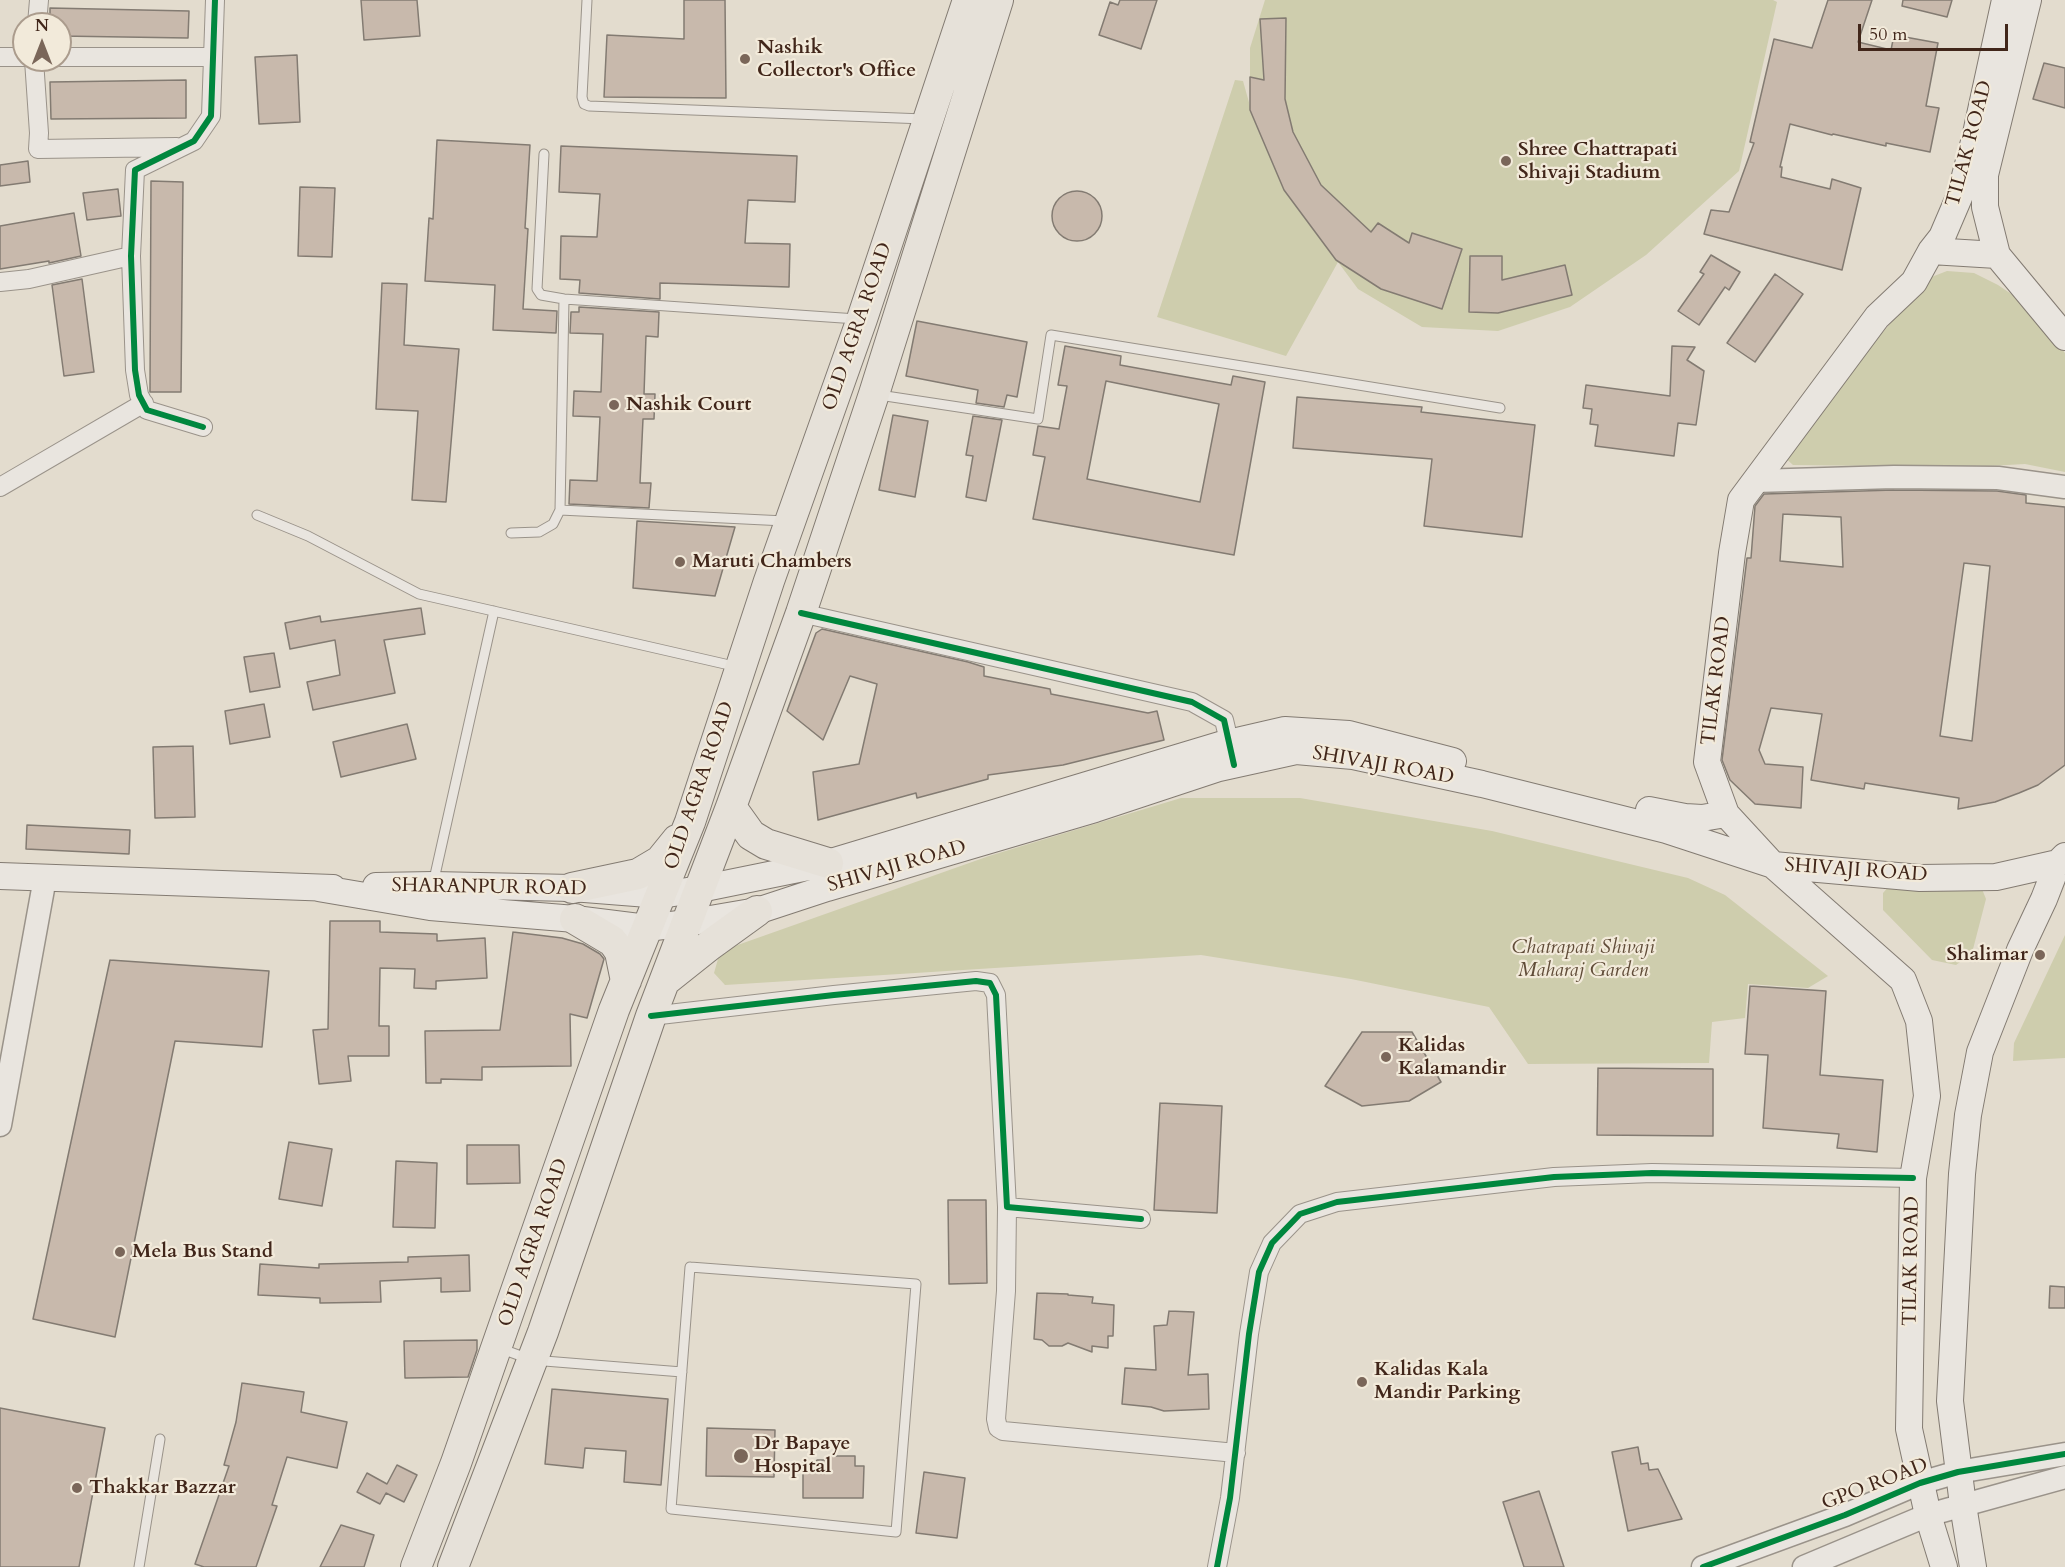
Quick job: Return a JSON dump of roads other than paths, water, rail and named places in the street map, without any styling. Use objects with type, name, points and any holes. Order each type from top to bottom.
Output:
[{"type":"highway","name":"OLD AGRA ROAD","points":[[416,1567],[456,1463],[614,1010],[690,822],[740,668],[862,319],[968,0]]},
{"type":"highway","name":"OLD AGRA ROAD","points":[[453,1567],[532,1360],[651,1016],[731,807],[801,613],[874,394],[998,0]]},
{"type":"highway","points":[[731,807],[751,835],[766,844],[828,863]]},
{"type":"highway","points":[[572,888],[638,874],[651,868],[660,861],[690,822]]},
{"type":"highway","points":[[665,981],[757,911]]},
{"type":"highway","points":[[575,919],[612,941],[620,952],[626,981]]},
{"type":"main road","name":"TILAK ROAD","points":[[1944,1567],[1928,1515],[1909,1429],[1914,1178],[1927,1096],[1919,1021],[1903,980],[1773,865],[1725,813],[1707,762],[1732,554],[1741,500],[1877,317],[1914,282],[1931,250],[1942,237],[1960,195],[2005,0]]},
{"type":"main road","name":"TILAK ROAD","points":[[2028,0],[1985,175],[1985,207],[1997,255],[2065,337]]},
{"type":"main road","points":[[1931,250],[1997,255]]},
{"type":"main road","name":"SHIVAJI ROAD","points":[[647,928],[757,911],[1095,809],[1232,754],[1284,730],[1349,734],[1620,803],[1685,817],[1702,818],[1725,813]]},
{"type":"main road","name":"SHIVAJI ROAD","points":[[661,895],[828,863],[1232,754],[1296,751],[1353,756],[1482,784],[1666,830],[1773,865],[1920,878],[1995,877],[2061,860]]},
{"type":"main road","points":[[1973,1567],[1958,1472],[1950,1401],[1962,1174],[1968,1115],[1980,1052],[2020,950],[2061,860]]},
{"type":"main road","name":"SHARANPUR ROAD","points":[[0,876],[318,888],[433,885],[572,888],[661,895]]},
{"type":"main road","name":"SHARANPUR ROAD","points":[[318,888],[430,907],[575,919],[647,928]]},
{"type":"street","points":[[203,428],[147,411],[140,394],[135,370],[131,256],[135,170],[194,141],[211,116],[215,0]]},
{"type":"street","points":[[72,57],[213,57]]},
{"type":"street","points":[[35,72],[38,149],[185,147]]},
{"type":"street","points":[[0,282],[29,279],[131,256]]},
{"type":"street","points":[[0,487],[144,403]]},
{"type":"street","points":[[1755,481],[1894,477],[1998,478],[2065,487]]},
{"type":"street","points":[[801,613],[1192,702],[1224,720],[1232,754]]},
{"type":"street","points":[[0,1125],[45,878]]},
{"type":"street","points":[[651,1016],[976,981],[990,983],[996,995],[1007,1207],[1006,1291],[996,1419],[998,1428],[1003,1431],[1236,1453]]},
{"type":"street","points":[[1217,1567],[1236,1453],[1249,1334],[1259,1272],[1272,1243],[1300,1214],[1337,1202],[1554,1177],[1652,1173],[1914,1178]]},
{"type":"street","points":[[1007,1207],[1141,1219]]},
{"type":"street","name":"GPO ROAD","points":[[1703,1567],[1845,1515],[1920,1483],[1958,1472],[2065,1454]]},
{"type":"street","points":[[1804,1567],[1827,1563],[1928,1515],[2065,1477]]},
{"type":"lane","points":[[586,0],[582,97],[584,104],[589,106],[928,119]]},
{"type":"lane","points":[[544,154],[537,289],[542,295],[548,298],[862,319]]},
{"type":"lane","points":[[511,533],[539,532],[553,524],[560,510],[564,299]]},
{"type":"lane","points":[[874,394],[1038,419],[1051,335],[1500,408]]},
{"type":"lane","points":[[560,510],[791,521]]},
{"type":"lane","points":[[257,514],[308,536],[418,594],[740,668]]},
{"type":"lane","points":[[433,885],[494,611]]},
{"type":"lane","points":[[690,1267],[915,1284],[896,1532],[671,1509],[682,1372],[690,1267]]},
{"type":"lane","points":[[497,1347],[532,1360],[682,1372]]},
{"type":"lane","points":[[139,1567],[160,1439]]},
{"type":"place","name":"Nashik Collector's Office","points":[[745,59]]},
{"type":"place","name":"Shree Chattrapati Shivaji Stadium","points":[[1506,161]]},
{"type":"place","name":"Nashik Court","points":[[614,405]]},
{"type":"place","name":"Maruti Chambers","points":[[680,562]]},
{"type":"place","name":"Shalimar","points":[[2040,955]]},
{"type":"place","name":"Kalidas Kalamandir","points":[[1386,1057]]},
{"type":"place","name":"Mela Bus Stand","points":[[120,1252]]},
{"type":"place","name":"Kalidas Kala Mandir Parking","points":[[1362,1382]]},
{"type":"place","name":"Dr Bapaye Hospital","points":[[741,1456]]},
{"type":"place","name":"Thakkar Bazzar","points":[[77,1488]]},
{"type":"park label","name":"Chatrapati Shivaji Maharaj Garden","points":[[1583,960]]}]
